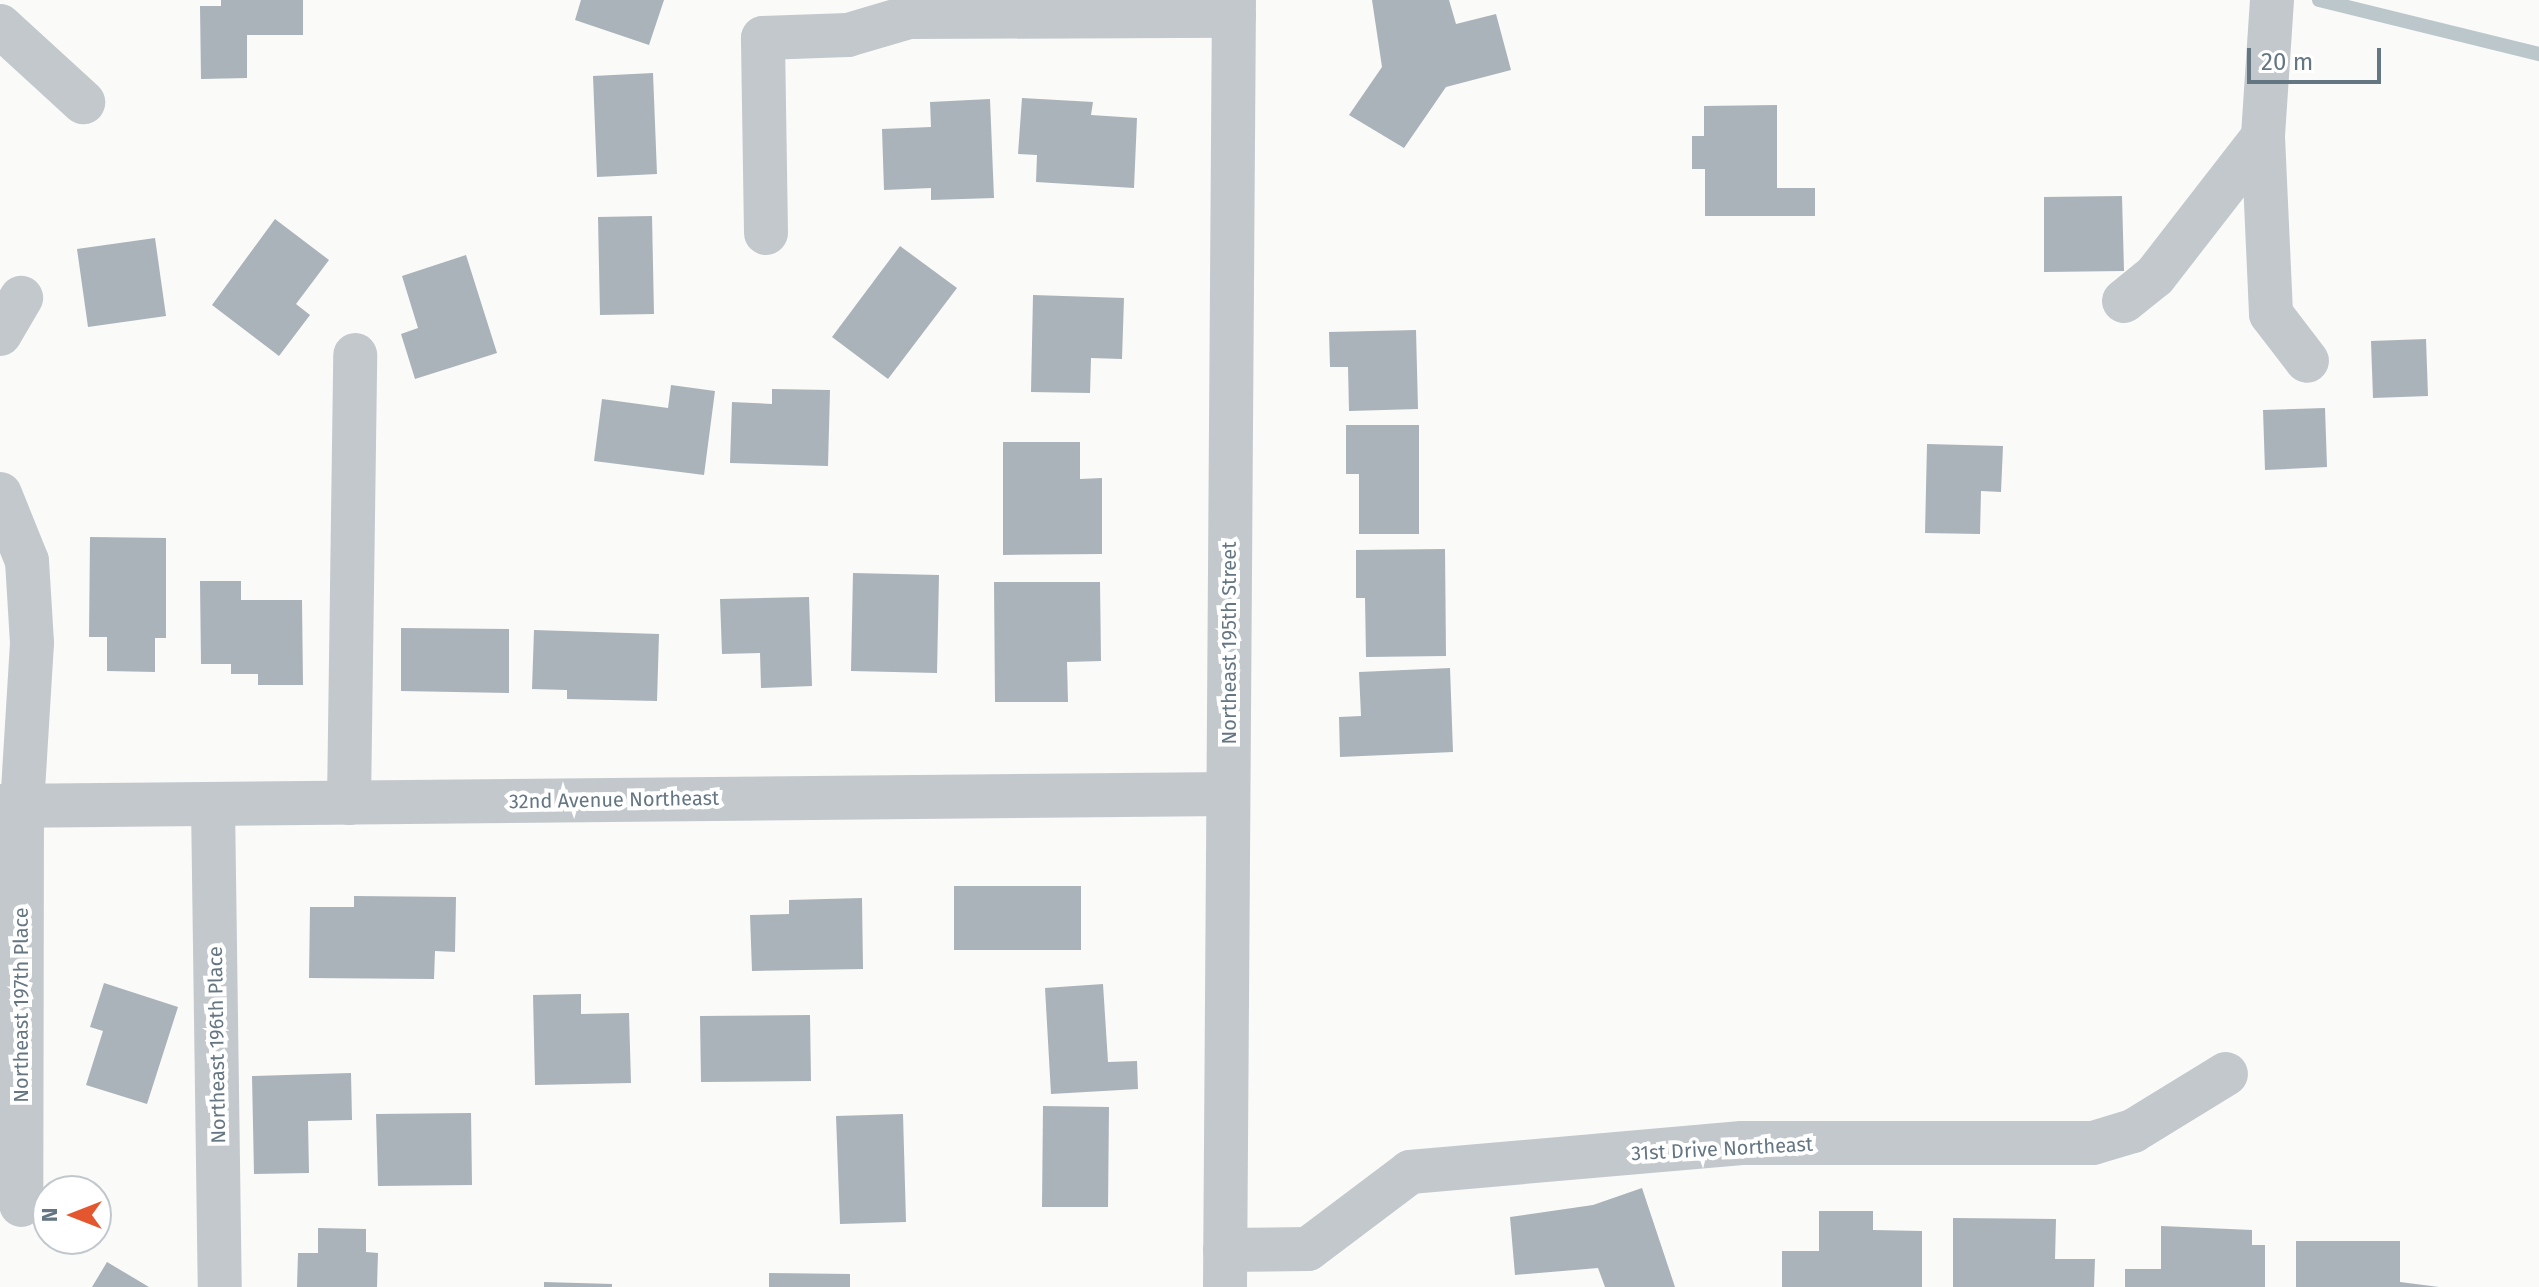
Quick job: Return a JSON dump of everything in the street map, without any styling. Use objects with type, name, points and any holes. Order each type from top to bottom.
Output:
[{"type":"street","points":[[2272,0],[2263,137],[2271,314],[2307,361]]},
{"type":"street","points":[[766,233],[763,38],[848,35],[909,17],[1234,8]]},
{"type":"street","name":"Northeast 195th Street","points":[[1225,1269],[1234,8]]},
{"type":"street","points":[[0,26],[83,102]]},
{"type":"street","points":[[2124,301],[2155,276],[2263,137]]},
{"type":"street","points":[[349,803],[355,355]]},
{"type":"street","name":"Northeast 197th Place","points":[[0,494],[27,561],[32,643],[11,806],[21,1205]]},
{"type":"street","name":"32nd Avenue Northeast","points":[[11,806],[1228,794]]},
{"type":"street","name":"Northeast 196th Place","points":[[213,804],[220,1287]]},
{"type":"street","name":"31st Drive Northeast","points":[[1225,1269],[1308,1249],[1410,1172],[1742,1143],[2093,1143],[2133,1131],[2226,1074]]},
{"type":"building","points":[[221,0],[303,0],[303,35],[247,35],[247,78],[201,79],[200,6],[221,6]]},
{"type":"building","points":[[581,0],[664,0],[649,45],[575,20]]},
{"type":"building","points":[[1372,0],[1449,0],[1456,24],[1496,14],[1511,70],[1446,87],[1404,148],[1349,115],[1382,67]]},
{"type":"building","points":[[653,73],[657,174],[597,177],[593,76]]},
{"type":"building","points":[[1022,98],[1093,102],[1091,115],[1137,118],[1134,188],[1036,182],[1037,155],[1018,154]]},
{"type":"building","points":[[990,99],[994,198],[931,200],[931,188],[884,190],[882,129],[931,127],[930,102]]},
{"type":"building","points":[[1777,105],[1777,188],[1815,188],[1815,216],[1705,216],[1705,169],[1692,169],[1692,136],[1704,136],[1704,106]]},
{"type":"building","points":[[2122,196],[2124,271],[2044,272],[2044,197]]},
{"type":"building","points":[[652,216],[654,314],[600,315],[598,217]]},
{"type":"building","points":[[275,219],[329,260],[296,304],[310,315],[279,356],[212,305]]},
{"type":"building","points":[[155,238],[166,316],[88,327],[77,249]]},
{"type":"building","points":[[900,246],[957,288],[888,379],[832,337]]},
{"type":"building","points":[[466,255],[497,353],[415,379],[401,334],[418,328],[402,276]]},
{"type":"building","points":[[1033,295],[1124,298],[1122,359],[1091,358],[1090,393],[1031,392]]},
{"type":"building","points":[[1416,330],[1418,409],[1349,411],[1348,367],[1330,367],[1329,332]]},
{"type":"building","points":[[2426,339],[2428,396],[2373,398],[2371,341]]},
{"type":"building","points":[[671,385],[715,391],[704,475],[594,461],[602,399],[668,408]]},
{"type":"building","points":[[772,389],[830,390],[828,466],[730,463],[732,402],[772,404]]},
{"type":"building","points":[[2325,408],[2327,467],[2265,470],[2263,410]]},
{"type":"building","points":[[1346,425],[1419,425],[1419,534],[1359,534],[1359,474],[1346,474]]},
{"type":"building","points":[[1003,442],[1080,442],[1080,479],[1102,478],[1102,554],[1003,555]]},
{"type":"building","points":[[1927,444],[2003,446],[2001,492],[1981,491],[1980,534],[1925,533]]},
{"type":"building","points":[[90,537],[166,538],[166,638],[155,638],[155,672],[107,671],[107,637],[89,637]]},
{"type":"building","points":[[1445,549],[1446,656],[1366,657],[1365,598],[1356,598],[1356,550]]},
{"type":"building","points":[[853,573],[939,575],[937,673],[851,671]]},
{"type":"building","points":[[200,581],[241,581],[241,600],[302,600],[303,685],[258,685],[258,674],[231,674],[231,664],[201,664]]},
{"type":"building","points":[[994,582],[1100,582],[1101,661],[1067,662],[1068,702],[995,702]]},
{"type":"building","points":[[809,597],[812,686],[761,688],[760,653],[722,654],[720,599]]},
{"type":"building","points":[[401,628],[509,629],[509,693],[401,691]]},
{"type":"building","points":[[534,630],[659,634],[657,701],[567,699],[567,690],[532,689]]},
{"type":"building","points":[[1450,668],[1453,752],[1340,757],[1339,717],[1361,716],[1359,672]]},
{"type":"building","points":[[954,886],[1081,886],[1081,950],[954,950]]},
{"type":"building","points":[[354,896],[456,897],[455,952],[435,951],[434,979],[309,978],[310,907],[354,907]]},
{"type":"building","points":[[862,898],[863,969],[752,971],[750,915],[789,914],[789,900]]},
{"type":"building","points":[[104,983],[178,1007],[147,1104],[86,1085],[103,1031],[90,1027]]},
{"type":"building","points":[[1103,984],[1108,1062],[1137,1061],[1138,1089],[1051,1094],[1045,988]]},
{"type":"building","points":[[581,994],[581,1014],[629,1013],[631,1083],[535,1085],[533,995]]},
{"type":"building","points":[[810,1015],[811,1081],[701,1082],[700,1016]]},
{"type":"building","points":[[351,1073],[352,1120],[308,1121],[309,1173],[254,1174],[252,1076]]},
{"type":"building","points":[[1043,1106],[1109,1107],[1108,1207],[1042,1207]]},
{"type":"building","points":[[471,1113],[472,1185],[378,1186],[376,1114]]},
{"type":"building","points":[[903,1114],[906,1222],[840,1224],[836,1116]]},
{"type":"building","points":[[1642,1188],[1675,1287],[1605,1287],[1598,1268],[1515,1275],[1510,1217],[1593,1205]]},
{"type":"building","points":[[1819,1211],[1873,1211],[1873,1230],[1922,1231],[1922,1287],[1782,1287],[1782,1251],[1819,1251]]},
{"type":"building","points":[[1953,1218],[2056,1219],[2055,1259],[2095,1259],[2094,1287],[1953,1287]]},
{"type":"building","points":[[2161,1226],[2252,1230],[2252,1245],[2265,1245],[2265,1287],[2125,1287],[2125,1269],[2161,1269]]},
{"type":"building","points":[[318,1228],[366,1229],[366,1252],[378,1253],[377,1287],[297,1287],[298,1253],[318,1253]]},
{"type":"building","points":[[2296,1241],[2400,1241],[2400,1282],[2439,1287],[2296,1287]]},
{"type":"building","points":[[107,1262],[149,1287],[92,1287]]},
{"type":"building","points":[[769,1273],[850,1274],[850,1287],[769,1287]]},
{"type":"building","points":[[544,1282],[612,1284],[612,1287],[544,1287]]},
{"type":"waterway","points":[[2319,0],[2539,54]]}]
